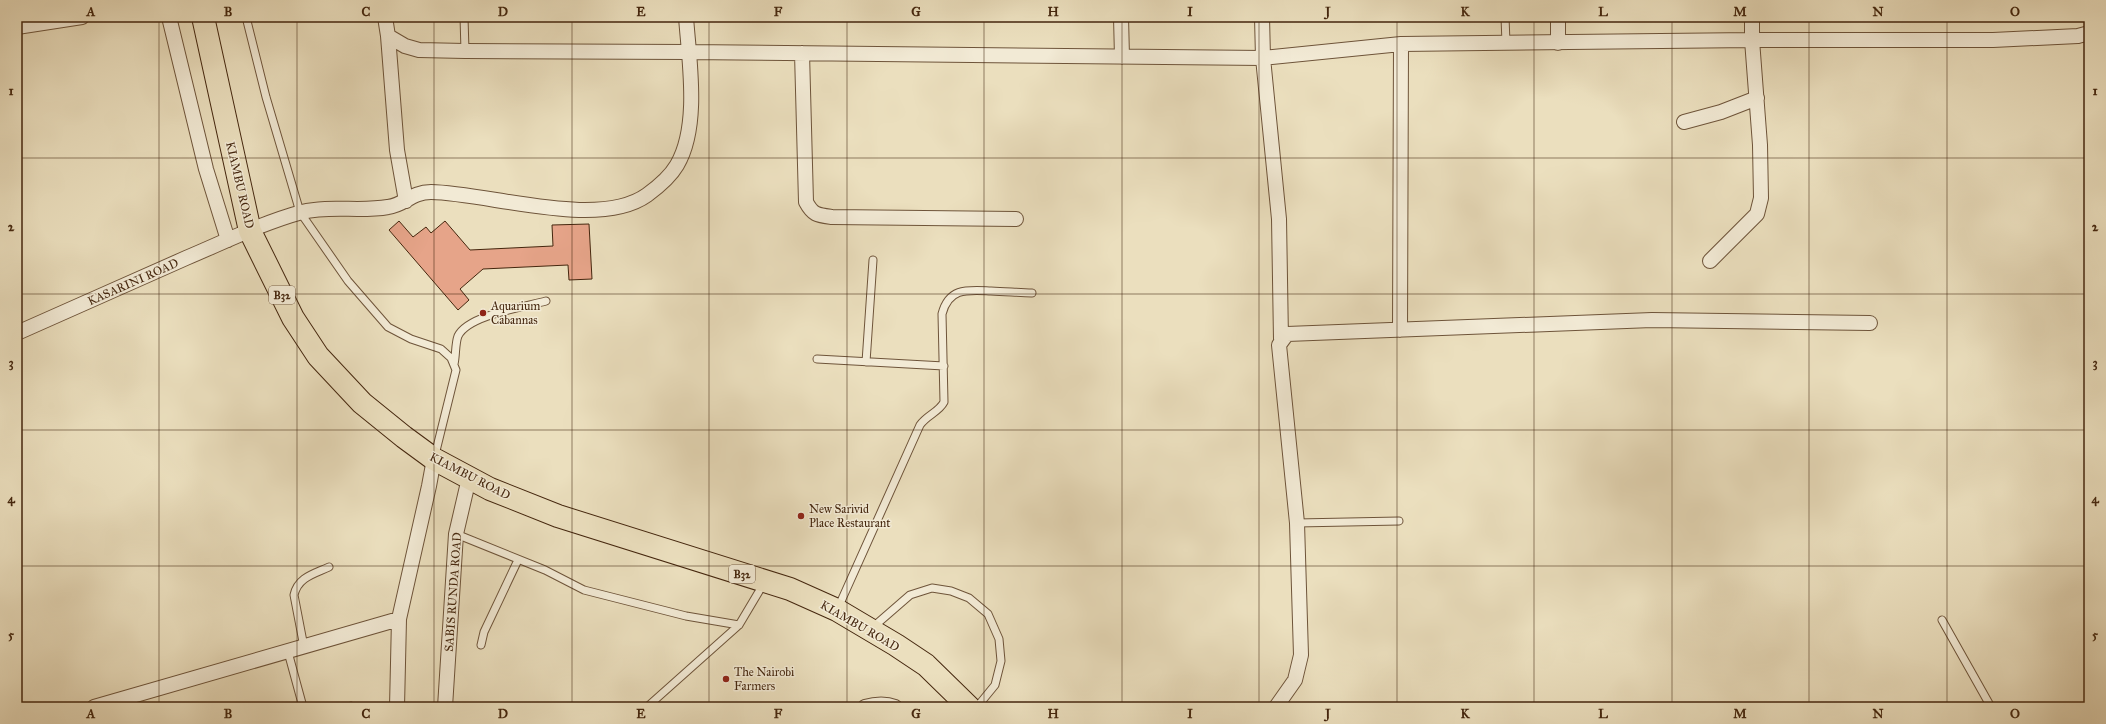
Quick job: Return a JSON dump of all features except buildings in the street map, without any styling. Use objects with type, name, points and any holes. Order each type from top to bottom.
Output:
[{"type":"highway","name":"KIAMBU ROAD","points":[[203,17],[250,231],[293,318],[318,356],[362,402],[404,437],[434,459],[490,489],[558,516],[765,581],[837,610],[926,665],[969,707]]},
{"type":"street","points":[[17,27],[82,17]]},
{"type":"street","points":[[169,17],[206,169],[228,240]]},
{"type":"street","points":[[386,17],[397,150],[406,201]]},
{"type":"street","name":"KASARINI ROAD","points":[[17,333],[228,240],[300,212],[313,210],[389,207],[406,201],[412,194],[431,192],[535,206],[597,211],[630,205],[646,196],[662,183],[677,166],[689,132],[692,72],[688,52],[686,17]]},
{"type":"street","points":[[1121,17],[1122,57]]},
{"type":"street","points":[[1262,17],[1263,58],[1279,219],[1281,339],[1279,345],[1297,523],[1300,661],[1295,680],[1276,707]]},
{"type":"street","points":[[1558,17],[1558,43]]},
{"type":"street","points":[[1710,261],[1757,214],[1761,198],[1752,17]]},
{"type":"street","points":[[388,36],[405,46],[419,50],[1263,58],[1401,44],[1752,40],[1993,40],[2078,36],[2089,33]]},
{"type":"street","points":[[1400,330],[1401,44]]},
{"type":"street","points":[[802,53],[806,202],[811,211],[818,215],[832,216],[1016,219]]},
{"type":"street","points":[[1684,122],[1704,115],[1721,112],[1757,98]]},
{"type":"street","points":[[1281,339],[1287,334],[1652,320],[1870,323]]},
{"type":"street","points":[[396,707],[399,619],[434,459]]},
{"type":"street","name":"SABIS RUNDA ROAD","points":[[445,707],[456,534],[469,478]]},
{"type":"street","points":[[94,707],[399,619]]},
{"type":"street","points":[[865,707],[875,704],[890,705],[895,707]]},
{"type":"lane","points":[[246,17],[266,97],[300,212],[348,280],[388,327],[411,339],[441,349],[451,358],[454,364],[456,370],[434,459]]},
{"type":"lane","points":[[464,17],[465,51]]},
{"type":"lane","points":[[1505,17],[1506,43]]},
{"type":"lane","points":[[866,362],[873,260]]},
{"type":"lane","points":[[837,610],[920,425],[941,407],[944,402],[942,314],[944,306],[949,299],[966,290],[1032,293]]},
{"type":"lane","points":[[454,364],[458,337],[466,326],[477,319],[546,301]]},
{"type":"lane","points":[[817,359],[944,366]]},
{"type":"lane","points":[[1297,523],[1399,521]]},
{"type":"lane","points":[[456,534],[545,570],[584,590],[686,616],[739,625]]},
{"type":"lane","points":[[481,645],[484,632],[518,560]]},
{"type":"lane","points":[[304,647],[294,595],[295,588],[303,578],[329,567]]},
{"type":"lane","points":[[647,707],[739,625],[765,581]]},
{"type":"lane","points":[[870,630],[910,594],[932,588],[951,591],[969,598],[988,614],[999,639],[1001,661],[995,685],[977,707]]},
{"type":"lane","points":[[1942,620],[1991,707]]},
{"type":"lane","points":[[288,652],[303,707]]},
{"type":"place","name":"Aquarium Cabannas","points":[[483,313]]},
{"type":"place","name":"New Sarivid Place Restaurant","points":[[801,516]]},
{"type":"place","name":"The Nairobi Farmers","points":[[726,679]]}]
